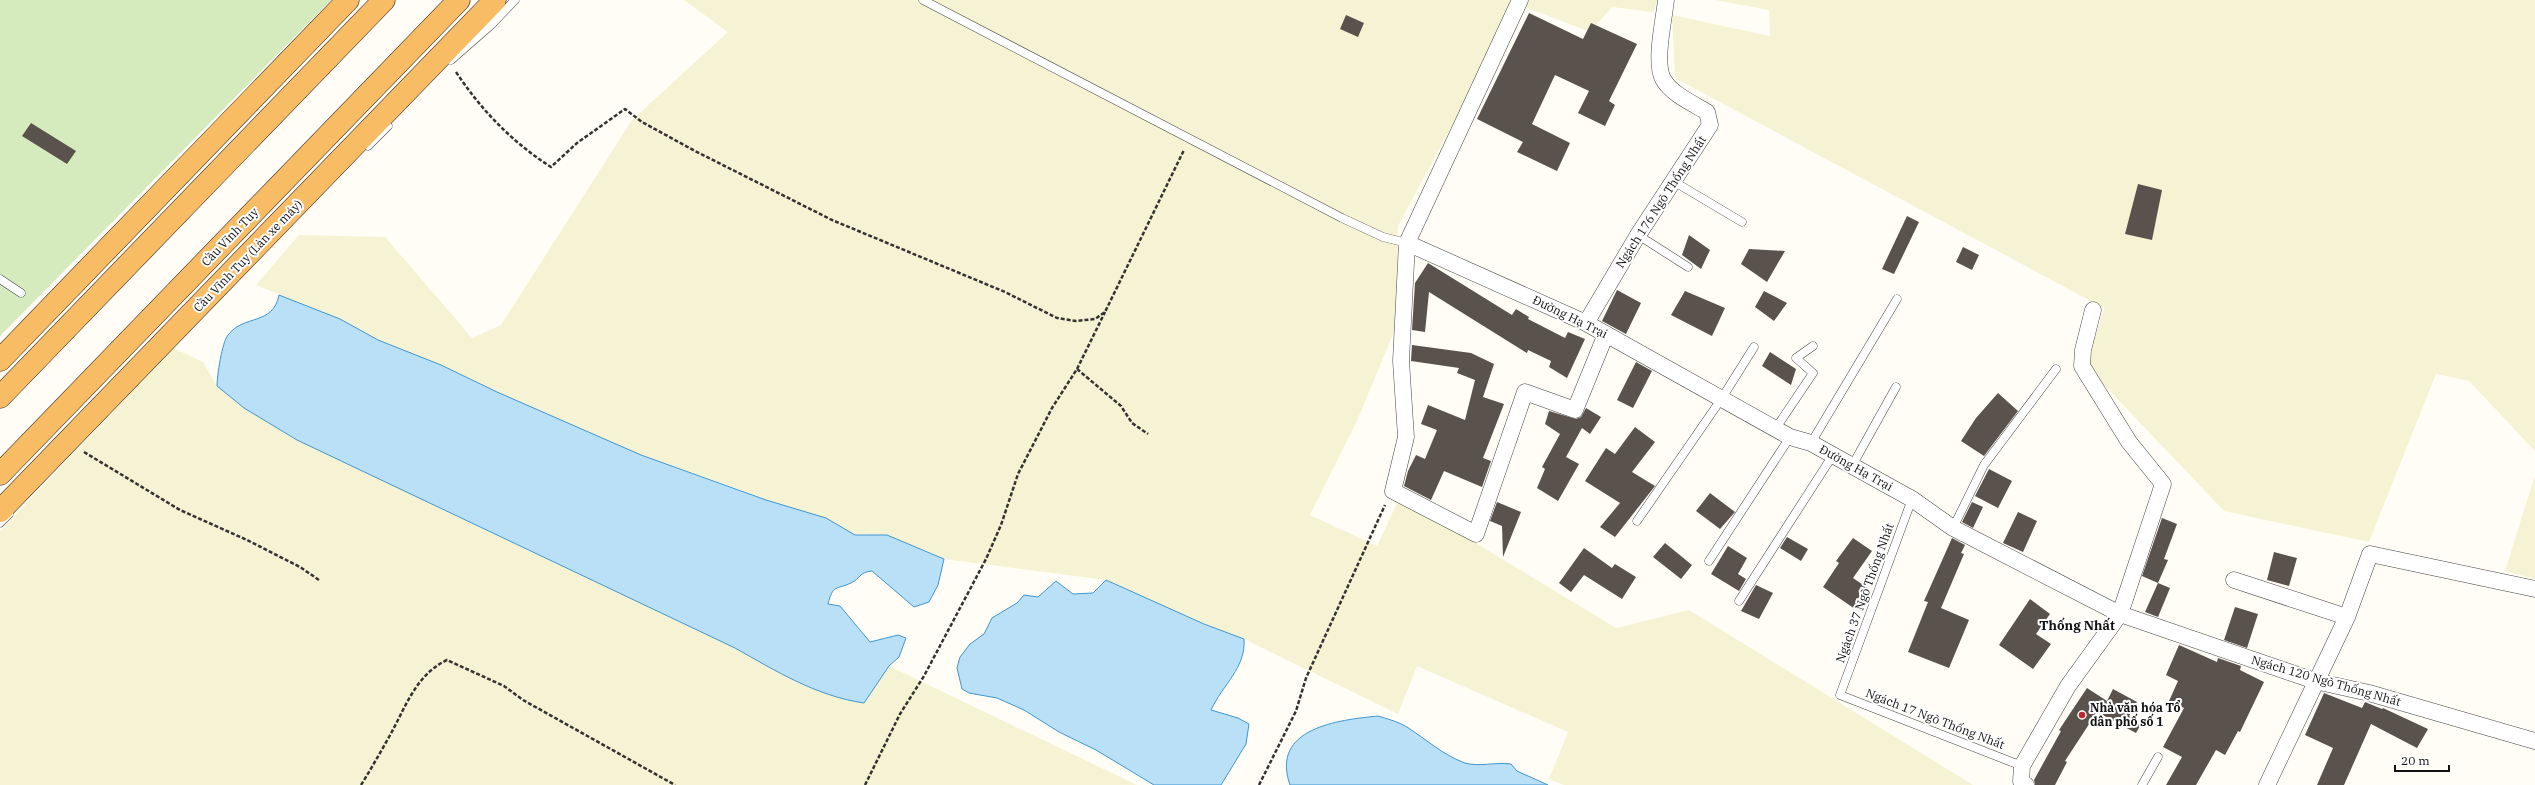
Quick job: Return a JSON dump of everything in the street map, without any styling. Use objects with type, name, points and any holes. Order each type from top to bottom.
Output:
[{"type":"highway","points":[[0,360],[348,0]]},
{"type":"highway","points":[[0,397],[384,0]]},
{"type":"highway","name":"Cầu Vĩnh Tuy","points":[[0,474],[459,0]]},
{"type":"highway","name":"Cầu Vĩnh Tuy (Làn xe máy)","points":[[0,511],[495,0]]},
{"type":"street","points":[[1520,0],[1407,243],[1402,361],[1406,437],[1393,490],[1476,534],[1525,392],[1575,410],[1606,334]]},
{"type":"street","name":"Ngách 176 Ngõ Thống Nhất","points":[[1586,323],[1638,235],[1710,125],[1707,112],[1673,90],[1663,80],[1660,68],[1660,55],[1666,0]]},
{"type":"street","name":"Đường Hạ Trại","points":[[1407,243],[1586,323],[1790,437],[1811,443],[1912,499],[1953,528],[2120,614]]},
{"type":"street","points":[[2026,785],[2021,781],[2022,766],[2068,686],[2120,614],[2163,484],[2129,442],[2082,366],[2083,350],[2094,310]]},
{"type":"street","points":[[2267,785],[2315,681],[2347,617],[2370,554],[2535,589]]},
{"type":"street","points":[[2234,580],[2347,617]]},
{"type":"street","name":"Ngách 120 Ngõ Thống Nhất","points":[[2120,614],[2315,681],[2369,693],[2535,741]]},
{"type":"lane","points":[[447,64],[491,25],[515,0]]},
{"type":"lane","points":[[924,0],[1342,218],[1383,237],[1407,243]]},
{"type":"lane","points":[[361,154],[393,121]]},
{"type":"lane","points":[[1673,180],[1742,222]]},
{"type":"lane","points":[[1638,235],[1688,267]]},
{"type":"lane","points":[[0,523],[75,443],[272,244]]},
{"type":"lane","points":[[0,279],[21,293]]},
{"type":"lane","points":[[1811,443],[1897,299]]},
{"type":"lane","points":[[1776,428],[1812,373],[1796,358],[1812,346]]},
{"type":"lane","points":[[1637,521],[1722,398],[1754,347]]},
{"type":"lane","points":[[1953,528],[1984,465],[2056,369]]},
{"type":"lane","points":[[1852,466],[1896,387]]},
{"type":"lane","points":[[1710,561],[1790,437]]},
{"type":"lane","points":[[1739,601],[1833,455]]},
{"type":"lane","name":"Ngách 37 Ngõ Thống Nhất","points":[[1840,695],[1912,499]]},
{"type":"lane","name":"Ngách 17 Ngõ Thống Nhất","points":[[1840,695],[2022,766]]},
{"type":"lane","points":[[2142,785],[2158,757]]},
{"type":"path","points":[[447,64],[482,109],[505,132],[551,167],[577,143],[625,109],[642,122],[696,151],[832,220],[1005,292],[1057,318],[1076,320],[1095,319],[1105,312]]},
{"type":"path","points":[[865,785],[900,714],[924,676],[986,559],[1001,525],[1018,474],[1052,408],[1078,369],[1177,162],[1191,139]]},
{"type":"path","points":[[1078,369],[1121,406],[1132,423],[1148,434]]},
{"type":"path","points":[[75,443],[88,456],[180,510],[247,540],[300,567],[319,580]]},
{"type":"path","points":[[1259,785],[1296,712],[1306,678],[1393,490]]},
{"type":"path","points":[[361,785],[390,736],[412,691],[438,664],[447,660],[504,686],[523,700],[675,785]]},
{"type":"shaded area","points":[[684,0],[1658,0],[1653,12],[1612,7],[1590,32],[1517,4],[1398,226],[1396,327],[1356,423],[1310,515],[1377,546],[1400,497],[1616,628],[1689,610],[1973,785],[1564,785],[1549,779],[1568,732],[1417,666],[1398,714],[1244,639],[1204,624],[1106,580],[944,559],[924,549],[865,534],[855,535],[728,485],[641,455],[497,392],[441,365],[378,340],[340,319],[256,285],[299,235],[385,237],[472,338],[501,325],[632,120],[728,32]]},
{"type":"shaded area","points":[[1715,0],[2535,0],[2535,451],[2469,381],[2436,374],[2369,542],[2224,511],[2086,366],[2104,308],[1675,78],[1672,15],[1770,36],[1769,10]]},
{"type":"shaded area","points":[[173,348],[203,362],[217,386],[244,408],[447,512],[735,648],[798,683],[835,697],[864,703],[889,666],[1137,785],[0,785],[0,531]]},
{"type":"shaded area","points":[[2535,475],[2535,579],[2505,571]]},
{"type":"green space","points":[[0,0],[331,0],[0,336]]},
{"type":"water","points":[[279,295],[340,319],[378,340],[441,365],[497,392],[641,455],[766,500],[826,518],[855,535],[887,535],[944,559],[938,585],[929,602],[914,607],[872,571],[862,574],[854,581],[834,590],[832,593],[828,604],[840,606],[870,642],[898,635],[906,638],[899,657],[889,666],[864,703],[829,695],[797,682],[735,648],[297,440],[244,408],[217,386],[219,367],[224,345],[228,335],[235,329],[242,324],[264,316],[271,311],[276,305]]},
{"type":"water","points":[[1106,580],[1204,624],[1244,639],[1244,649],[1238,667],[1211,710],[1238,718],[1249,724],[1246,744],[1221,785],[1154,785],[1096,750],[1059,732],[1024,710],[997,698],[969,693],[962,689],[957,668],[960,657],[970,644],[984,634],[992,618],[1017,603],[1024,595],[1038,597],[1056,581],[1073,594],[1093,593]]},
{"type":"water","points":[[1378,716],[1404,725],[1442,752],[1457,760],[1476,765],[1511,764],[1517,771],[1548,785],[1290,785],[1286,766],[1290,751],[1299,739],[1312,731],[1327,725],[1345,720]]},
{"type":"building","points":[[1529,13],[1583,39],[1591,23],[1637,44],[1609,101],[1615,105],[1605,126],[1578,113],[1589,91],[1555,75],[1532,124],[1570,143],[1557,171],[1517,152],[1523,142],[1477,119]]},
{"type":"building","points":[[1346,15],[1364,23],[1358,37],[1340,29]]},
{"type":"building","points":[[31,123],[76,151],[67,164],[22,136]]},
{"type":"building","points":[[2138,184],[2162,190],[2152,240],[2125,234]]},
{"type":"building","points":[[1907,216],[1919,222],[1894,274],[1882,269]]},
{"type":"building","points":[[1689,235],[1710,250],[1701,269],[1682,255]]},
{"type":"building","points":[[1963,247],[1979,255],[1972,270],[1956,262]]},
{"type":"building","points":[[1749,249],[1785,251],[1767,282],[1741,264]]},
{"type":"building","points":[[1428,263],[1512,315],[1516,309],[1529,317],[1528,319],[1565,338],[1568,332],[1585,339],[1567,378],[1549,367],[1551,361],[1528,350],[1527,353],[1429,292],[1425,332],[1412,330],[1415,283]]},
{"type":"building","points":[[1617,290],[1641,303],[1626,334],[1602,321]]},
{"type":"building","points":[[1685,291],[1725,308],[1712,336],[1671,315]]},
{"type":"building","points":[[1764,291],[1787,303],[1774,321],[1755,307]]},
{"type":"building","points":[[1412,345],[1471,353],[1494,364],[1483,397],[1504,404],[1483,458],[1491,461],[1482,487],[1444,471],[1431,500],[1404,486],[1408,471],[1416,455],[1425,459],[1437,430],[1421,424],[1428,405],[1465,420],[1475,380],[1457,373],[1459,368],[1411,361]]},
{"type":"building","points":[[1770,352],[1796,369],[1791,385],[1762,366]]},
{"type":"building","points":[[1636,362],[1652,371],[1633,408],[1617,400]]},
{"type":"building","points":[[1998,393],[2018,411],[1984,456],[1961,441],[1976,418]]},
{"type":"building","points":[[1586,408],[1601,417],[1590,434],[1582,428],[1566,457],[1579,464],[1558,501],[1537,488],[1545,469],[1542,467],[1560,434],[1545,424],[1549,411],[1576,419],[1581,417]]},
{"type":"building","points":[[1635,427],[1655,442],[1632,472],[1655,486],[1615,537],[1600,527],[1620,503],[1585,481],[1606,448],[1615,454]]},
{"type":"building","points":[[1989,469],[2012,481],[1998,508],[1975,496]]},
{"type":"building","points":[[1710,493],[1735,512],[1720,529],[1696,511]]},
{"type":"building","points":[[1497,502],[1521,512],[1503,557],[1502,526],[1490,521]]},
{"type":"building","points":[[1972,502],[1983,507],[1973,528],[1962,522]]},
{"type":"building","points":[[2018,512],[2037,521],[2023,552],[2003,543]]},
{"type":"building","points":[[2162,518],[2177,524],[2164,559],[2168,560],[2158,583],[2142,576]]},
{"type":"building","points":[[1787,537],[1808,549],[1801,561],[1780,548]]},
{"type":"building","points":[[1853,538],[1872,551],[1853,578],[1869,589],[1855,609],[1823,587],[1839,563],[1836,561]]},
{"type":"building","points":[[1952,538],[1965,545],[1961,553],[1964,554],[1941,608],[1969,620],[1949,668],[1908,652],[1928,602],[1924,601]]},
{"type":"building","points":[[1665,543],[1692,565],[1681,579],[1653,557]]},
{"type":"building","points":[[1728,546],[1747,558],[1738,574],[1746,579],[1739,591],[1711,574]]},
{"type":"building","points":[[1584,548],[1612,568],[1615,564],[1636,577],[1622,599],[1584,575],[1571,592],[1559,583]]},
{"type":"building","points":[[2274,552],[2297,558],[2289,586],[2267,580]]},
{"type":"building","points":[[2158,583],[2170,588],[2158,617],[2145,612]]},
{"type":"building","points":[[1756,585],[1773,593],[1759,619],[1741,611]]},
{"type":"building","points":[[2030,599],[2050,614],[2036,634],[2051,644],[2033,669],[1999,645]]},
{"type":"building","points":[[2235,607],[2258,614],[2247,648],[2224,640]]},
{"type":"building","points":[[2179,645],[2217,662],[2218,658],[2241,666],[2240,670],[2264,682],[2240,732],[2238,731],[2225,755],[2216,750],[2196,785],[2166,785],[2182,757],[2163,747],[2184,708],[2169,701],[2178,681],[2166,675]]},
{"type":"building","points":[[2087,688],[2107,701],[2113,689],[2137,702],[2129,716],[2141,724],[2136,733],[2097,712],[2065,761],[2067,762],[2055,785],[2035,785],[2034,780],[2061,731],[2059,730]]},
{"type":"building","points":[[2324,693],[2362,708],[2365,702],[2382,709],[2383,708],[2428,729],[2417,748],[2371,724],[2344,785],[2317,785],[2333,748],[2305,735]]},
{"type":"place","name":"Nhà văn hóa Tổ dân phố số 1","points":[[2082,715]]},
{"type":"district","name":"Thống Nhất","points":[[2077,625]]}]
